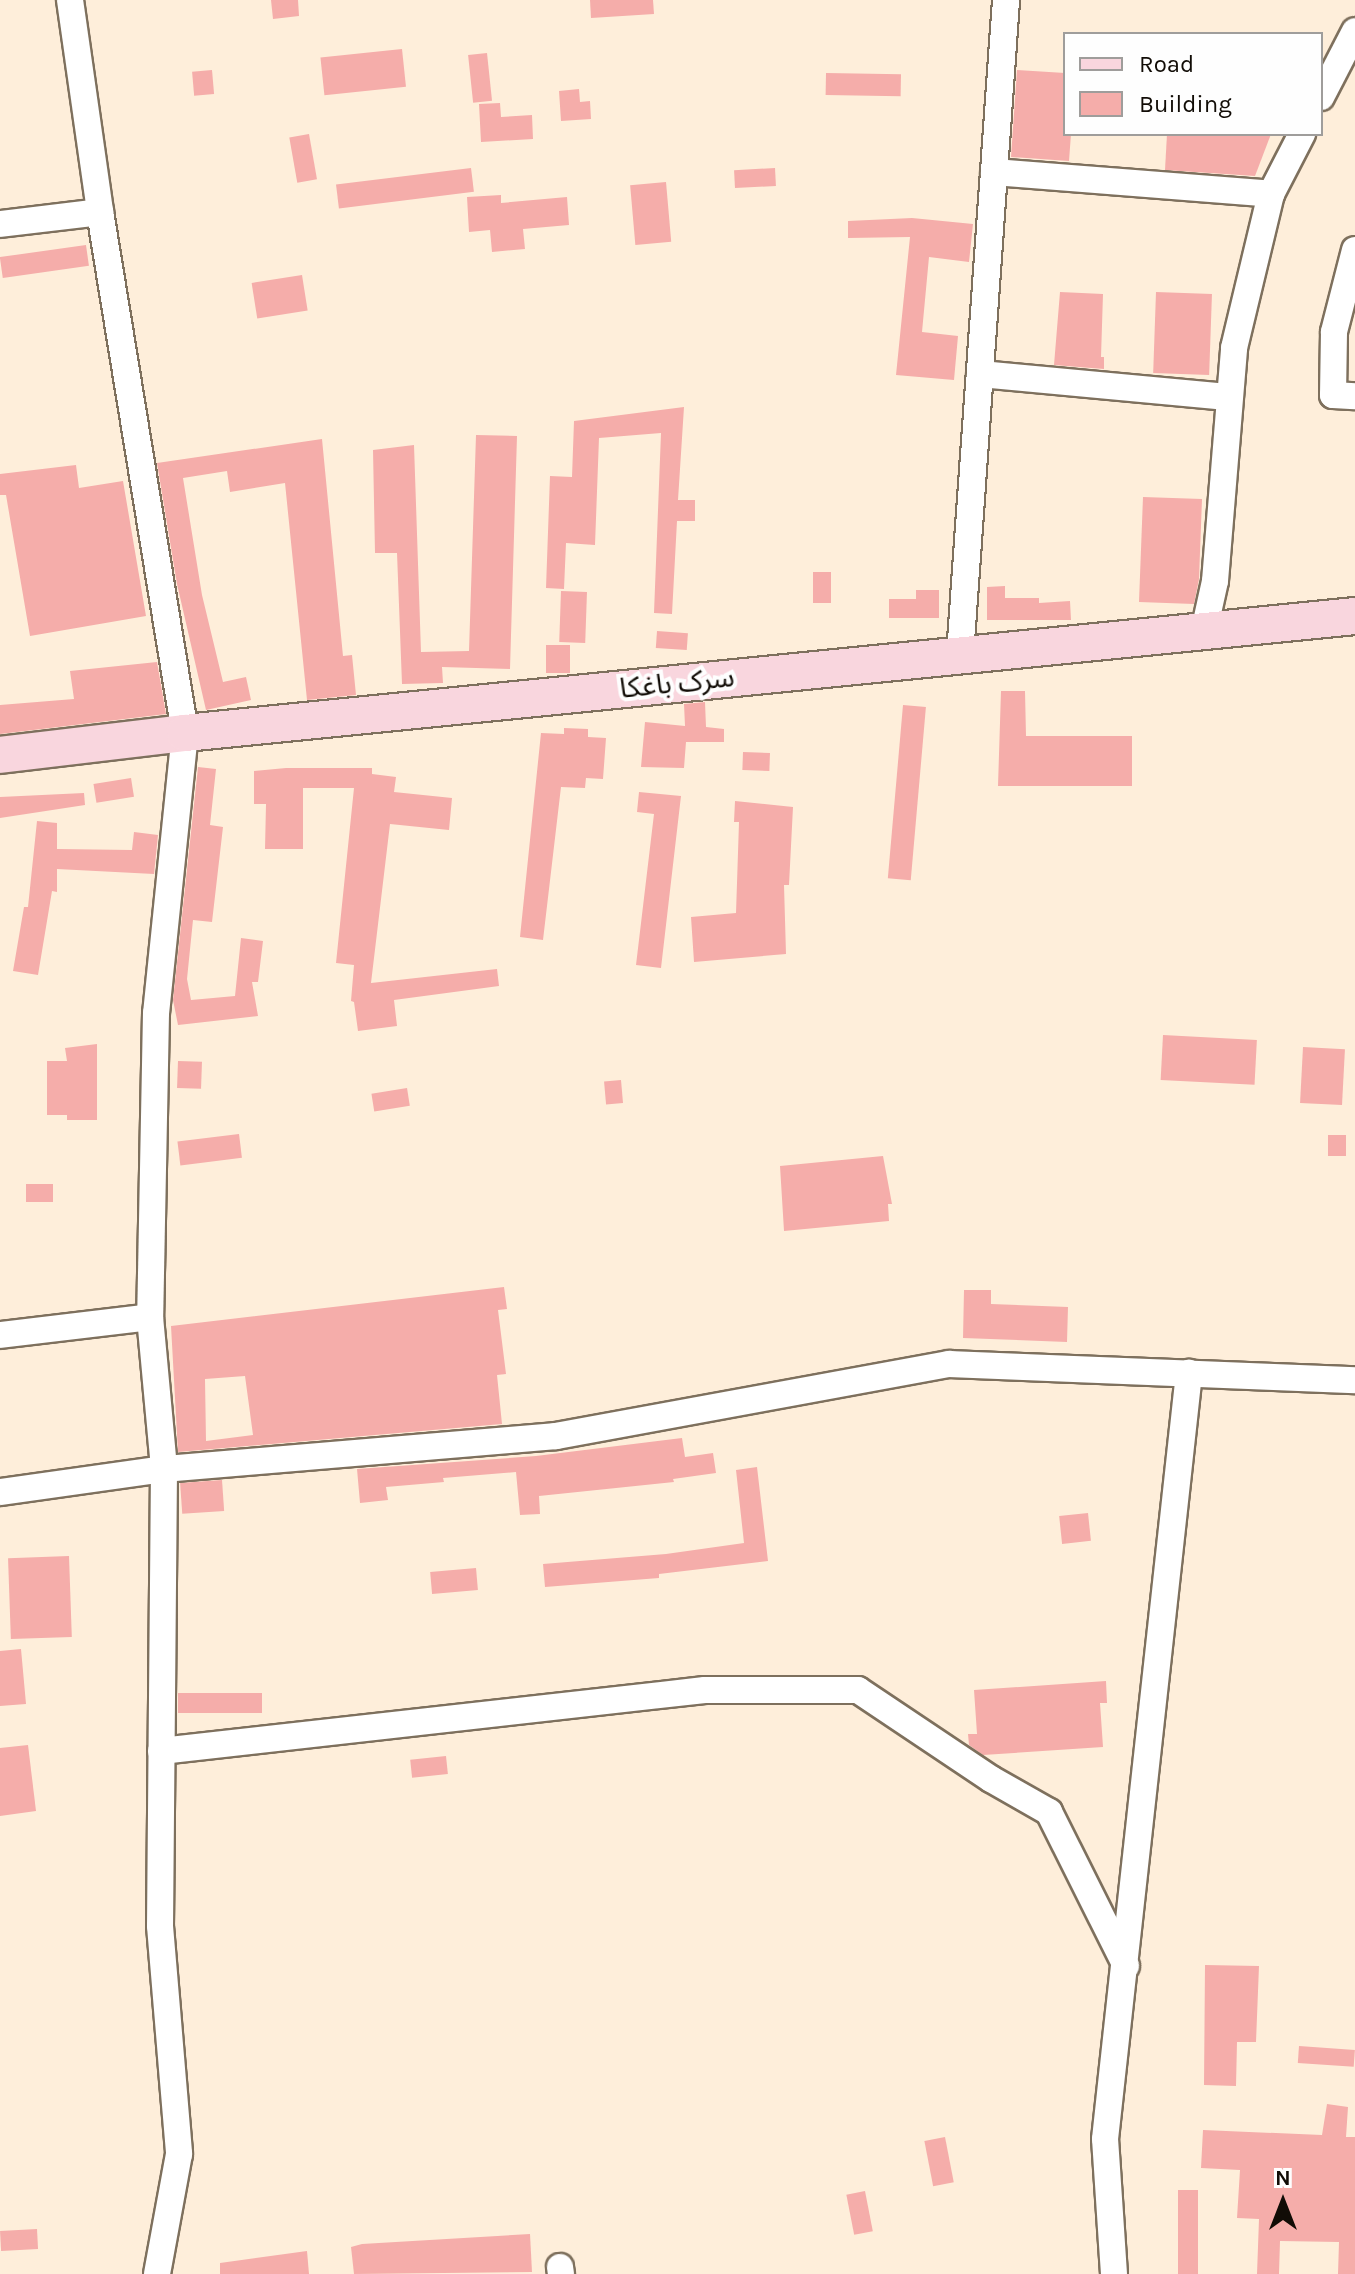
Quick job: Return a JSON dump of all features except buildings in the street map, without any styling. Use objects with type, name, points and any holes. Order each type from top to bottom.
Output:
[{"type":"street","points":[[70,0],[100,212],[185,733],[156,1013],[150,1317],[164,1469],[160,1926],[179,2154],[157,2274]]},
{"type":"street","points":[[960,655],[1006,0]]},
{"type":"street","points":[[1323,93],[1355,31]]},
{"type":"street","points":[[1204,631],[1215,581],[1234,348],[1271,194],[1301,136]]},
{"type":"street","points":[[994,172],[1271,194]]},
{"type":"street","points":[[0,224],[100,212]]},
{"type":"street","points":[[1355,250],[1334,332],[1333,395],[1355,396]]},
{"type":"street","points":[[980,374],[1228,397]]},
{"type":"street","name":"سرک باغکا","points":[[0,755],[185,733],[1355,616]]},
{"type":"street","points":[[0,1335],[150,1317]]},
{"type":"street","points":[[0,1492],[164,1469],[556,1436],[949,1364],[1355,1380]]},
{"type":"street","points":[[1114,2274],[1105,2139],[1189,1373]]},
{"type":"street","points":[[161,1751],[705,1690],[858,1690],[991,1779],[1049,1812],[1126,1966]]}]
